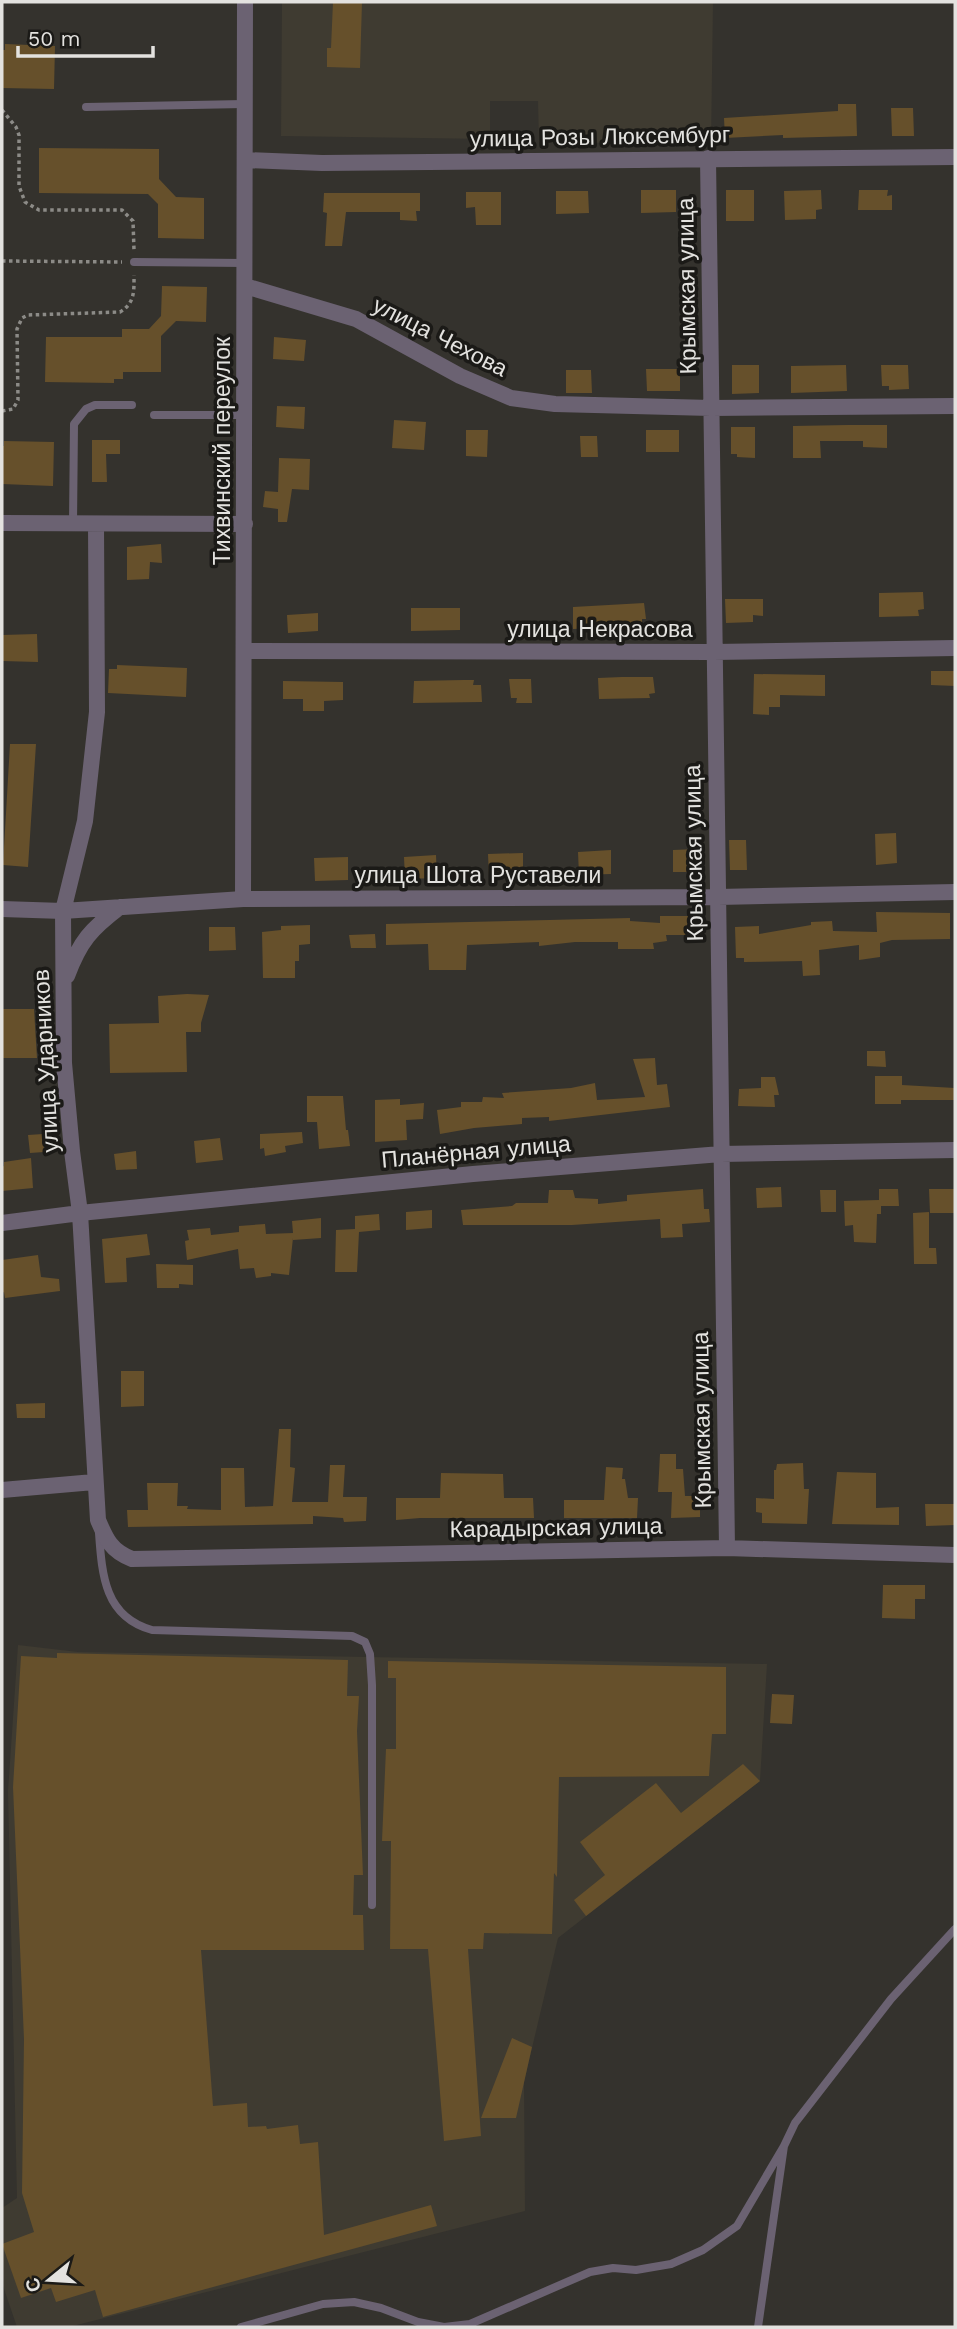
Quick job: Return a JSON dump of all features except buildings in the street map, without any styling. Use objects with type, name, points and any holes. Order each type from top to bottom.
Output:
[{"type":"street","name":"Тихвинский переулок","points":[[243,900],[245,2]]},
{"type":"street","name":"Крымская улица","points":[[708,158],[727,1548]]},
{"type":"street","name":"улица Розы Люксембург","points":[[245,160],[322,163],[955,158]]},
{"type":"street","name":"улица Чехова","points":[[245,286],[356,319],[460,376],[511,398],[555,404],[711,408],[955,406]]},
{"type":"street","points":[[2,523],[245,524]]},
{"type":"street","name":"улица Ударников","points":[[96,524],[97,712],[85,821],[63,911],[64,1063],[80,1213],[98,1520],[109,1545],[119,1554],[132,1559],[157,1558]]},
{"type":"street","name":"улица Некрасова","points":[[244,651],[715,652],[955,648]]},
{"type":"street","name":"улица Шота Руставели","points":[[2,909],[63,911],[243,900],[718,897],[955,892]]},
{"type":"street","points":[[64,985],[76,952],[94,927],[122,906]]},
{"type":"street","name":"Планёрная улица","points":[[2,1223],[473,1174],[722,1154],[955,1150]]},
{"type":"street","points":[[2,1490],[94,1482]]},
{"type":"street","name":"Карадырская улица","points":[[157,1558],[727,1548],[955,1555]]},
{"type":"lane","points":[[86,107],[245,104]]},
{"type":"lane","points":[[134,262],[245,263]]},
{"type":"lane","points":[[73,524],[74,424],[79,415],[95,405],[132,405]]},
{"type":"lane","points":[[154,415],[245,415]]},
{"type":"lane","points":[[98,1520],[101,1557],[113,1601],[122,1614],[136,1625],[152,1630],[352,1636],[359,1638],[369,1647],[372,1685],[372,1905]]},
{"type":"lane","points":[[241,2327],[323,2304],[354,2302],[381,2308],[418,2322],[444,2327],[470,2324],[590,2272],[613,2268],[636,2270],[671,2264],[704,2250],[737,2226],[796,2123],[891,1999],[955,1929]]},
{"type":"lane","points":[[758,2327],[784,2146]]},
{"type":"lane","points":[[271,2319],[280,2327]]},
{"type":"path","points":[[2,110],[19,135],[19,186],[25,202],[39,210],[122,209],[133,221],[134,262],[134,296],[131,303],[120,312],[28,315],[22,318],[17,329],[18,400],[13,408],[2,411]]},
{"type":"path","points":[[2,261],[134,262]]},
{"type":"shaded area","points":[[282,2],[713,2],[711,144],[539,142],[538,101],[490,101],[490,139],[281,136]]},
{"type":"shaded area","points":[[18,1645],[78,1652],[767,1664],[760,1781],[558,1938],[524,2082],[525,2211],[69,2327],[17,2327],[2,2283],[2,2208],[17,2198],[8,1791]]}]
